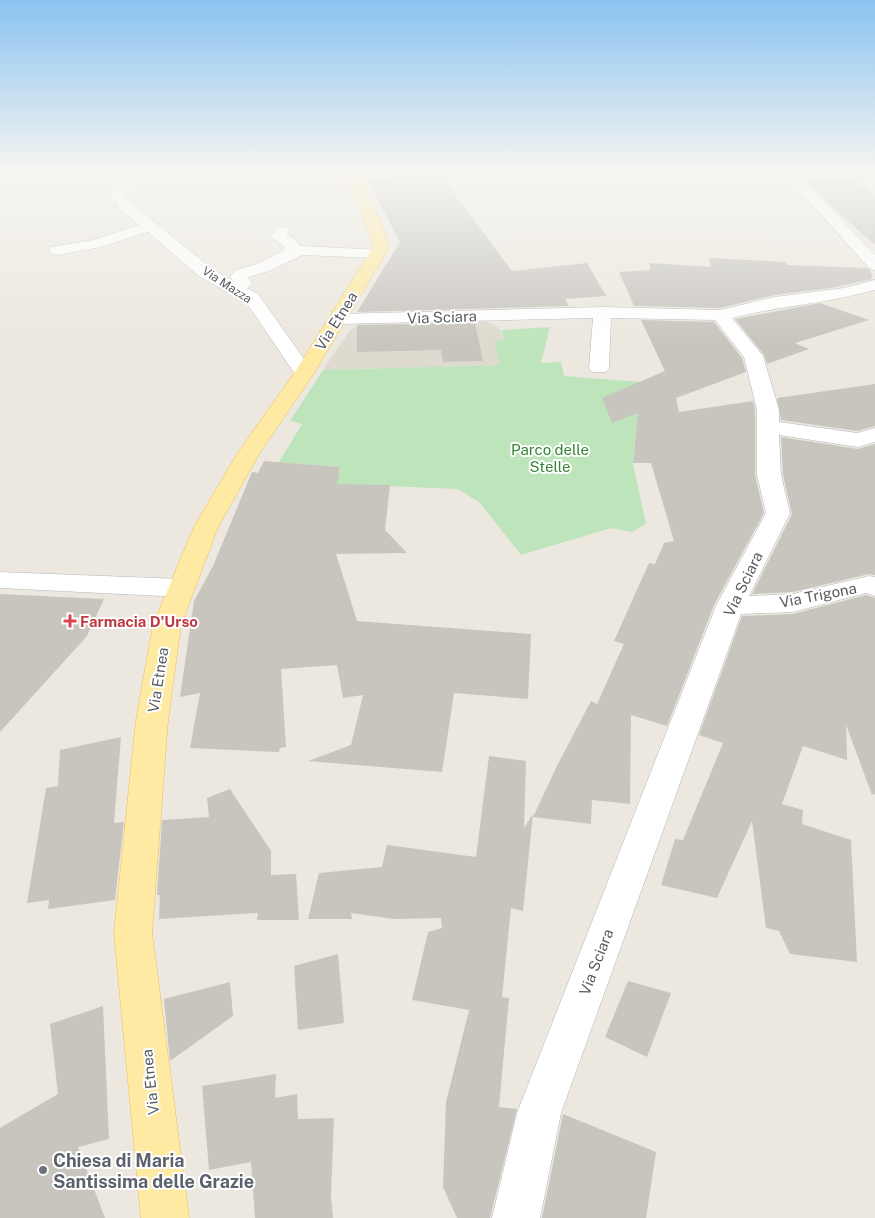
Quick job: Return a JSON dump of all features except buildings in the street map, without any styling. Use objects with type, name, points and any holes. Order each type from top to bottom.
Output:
[{"type":"main road","points":[[375,229],[380,240],[377,253]]},
{"type":"main road","name":"Via Etnea","points":[[165,1218],[133,933],[152,720],[167,625],[206,527],[238,470],[304,373],[377,253]]},
{"type":"street","points":[[57,250],[95,244],[141,229]]},
{"type":"street","name":"Via Mazza","points":[[154,229],[206,274],[252,298],[304,373]]},
{"type":"street","points":[[842,229],[875,265]]},
{"type":"street","points":[[282,230],[279,237],[290,243],[293,248],[290,252]]},
{"type":"street","points":[[235,289],[244,283],[238,276],[241,273],[259,269],[290,252],[302,250],[377,253]]},
{"type":"street","points":[[720,315],[775,302],[845,293],[875,285]]},
{"type":"street","points":[[599,368],[602,312]]},
{"type":"street","name":"Via Sciara","points":[[338,319],[602,312],[720,315],[753,356],[768,410],[769,475],[778,513],[730,606],[539,1113],[516,1218]]},
{"type":"street","points":[[768,426],[858,440],[875,434]]},
{"type":"street","points":[[0,580],[182,588]]},
{"type":"street","name":"Via Trigona","points":[[730,606],[793,603],[869,584],[875,587]]},
{"type":"shaded area","points":[[486,321],[499,328],[504,341],[495,342],[500,365],[323,370],[351,329],[364,325]]},
{"type":"green space","name":"Parco delle Stelle","points":[[550,327],[541,363],[561,362],[564,376],[641,382],[633,463],[646,524],[632,532],[611,528],[521,555],[480,503],[458,489],[337,484],[336,476],[339,474],[340,467],[279,462],[302,424],[290,421],[323,370],[500,365],[495,342],[504,340],[501,330]]},
{"type":"place","name":"Farmacia D'Urso","points":[[70,621]]},
{"type":"place","name":"Chiesa di Maria Santissima delle Grazie","points":[[43,1170]]}]
